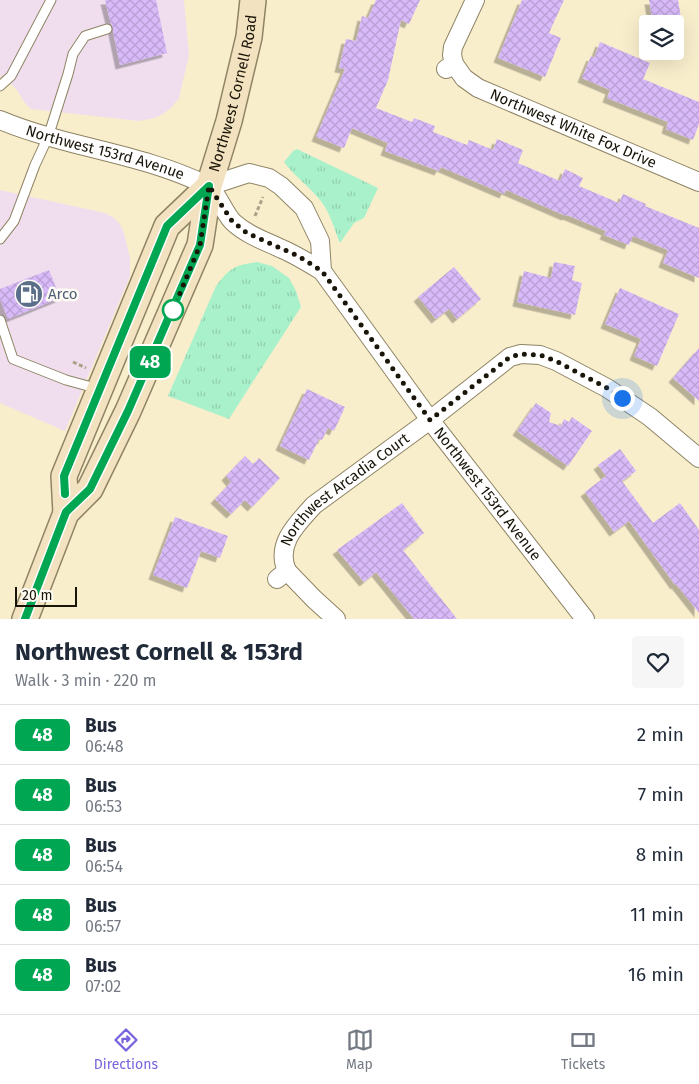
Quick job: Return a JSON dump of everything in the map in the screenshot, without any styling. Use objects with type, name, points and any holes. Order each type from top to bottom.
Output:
[{"type":"main road","name":"Northwest Cornell Road","points":[[66,512],[90,489],[128,411],[200,245],[209,186],[229,121],[249,37],[253,0]]},
{"type":"main road","name":"Northwest Cornell Road","points":[[25,619],[66,512],[64,476],[167,226],[209,186]]},
{"type":"street","name":"Northwest White Fox Drive","points":[[474,0],[453,47],[450,66],[464,78],[478,88],[699,182]]},
{"type":"street","name":"Northwest 153rd Avenue","points":[[0,120],[48,136],[156,164],[209,186],[232,221],[247,233],[298,256],[322,271],[430,420],[585,619]]},
{"type":"street","points":[[209,186],[249,174],[269,178],[281,186],[304,208],[320,241],[322,271]]},
{"type":"street","name":"Northwest Arcadia Court","points":[[336,619],[314,599],[282,575],[283,554],[289,535],[314,505],[430,420],[510,357],[521,354],[540,355],[556,361],[607,388],[650,417],[699,458]]},
{"type":"lane","points":[[0,86],[11,76],[51,0]]},
{"type":"lane","points":[[0,239],[14,221],[48,136],[73,54],[85,36],[106,29]]},
{"type":"lane","points":[[0,320],[13,359],[66,380],[99,389]]},
{"type":"path","points":[[254,218],[266,191]]},
{"type":"shaded area","points":[[0,0],[184,0],[189,55],[179,98],[163,114],[155,118],[139,121],[31,109],[17,90],[0,76]]},
{"type":"shaded area","points":[[0,190],[105,213],[120,224],[124,233],[130,258],[130,276],[65,431],[0,403]]},
{"type":"green space","points":[[297,149],[378,188],[364,218],[354,223],[340,243],[323,205],[316,195],[284,162]]},
{"type":"green space","points":[[257,262],[272,266],[289,278],[301,307],[229,419],[168,396],[216,286],[233,268]]},
{"type":"building","points":[[105,0],[156,0],[167,53],[120,65]]},
{"type":"building","points":[[376,0],[420,0],[409,24],[401,20],[388,80],[376,108],[412,122],[414,118],[435,126],[433,132],[467,145],[469,140],[493,150],[497,139],[523,150],[518,163],[560,181],[565,169],[583,178],[579,186],[619,203],[623,194],[646,204],[645,206],[699,228],[699,278],[663,263],[668,250],[633,236],[629,245],[604,235],[606,231],[506,190],[504,194],[441,167],[439,171],[385,151],[388,143],[352,128],[344,148],[316,137],[345,69],[339,68],[346,39],[356,41],[362,16],[368,18]]},
{"type":"building","points":[[522,0],[564,0],[549,33],[561,38],[545,77],[498,58]]},
{"type":"building","points":[[649,0],[678,0],[680,15],[652,15]]},
{"type":"building","points":[[600,42],[650,63],[643,79],[699,102],[699,124],[693,140],[666,129],[668,122],[607,98],[610,90],[582,78],[591,56],[594,58]]},
{"type":"building","points":[[554,262],[575,266],[572,280],[582,283],[575,315],[517,302],[524,271],[551,278]]},
{"type":"building","points":[[454,267],[481,299],[457,319],[449,309],[436,319],[418,297]]},
{"type":"building","name":"Arco","points":[[49,270],[60,298],[8,319],[0,299],[0,289]]},
{"type":"building","points":[[620,288],[679,314],[657,366],[634,356],[641,339],[605,324]]},
{"type":"building","points":[[699,348],[699,401],[673,378]]},
{"type":"building","points":[[307,389],[345,407],[334,431],[328,428],[322,440],[319,439],[309,460],[280,446]]},
{"type":"building","points":[[536,403],[551,413],[549,422],[561,426],[564,419],[569,422],[572,417],[592,431],[568,466],[517,431]]},
{"type":"building","points":[[620,449],[636,471],[622,481],[653,523],[680,503],[699,530],[699,613],[675,585],[629,521],[614,532],[585,492],[606,476],[598,465]]},
{"type":"building","points":[[245,456],[253,464],[259,458],[280,478],[252,507],[245,500],[231,514],[215,499],[231,482],[226,476]]},
{"type":"building","points":[[402,503],[424,533],[403,550],[457,619],[414,619],[376,572],[364,582],[337,550]]},
{"type":"building","points":[[175,517],[228,536],[220,558],[201,551],[187,588],[153,575]]},
{"type":"bus line","name":"48","points":[[25,619],[66,512],[90,489],[161,337],[200,245],[209,186],[167,226],[64,476],[65,494]]},
{"type":"place","name":"Arco","points":[[29,294]]},
{"type":"route","points":[[173,310],[200,245],[209,186],[232,221],[247,233],[298,256],[322,271],[430,420],[510,357],[521,354],[540,355],[556,361],[622,398]]}]
